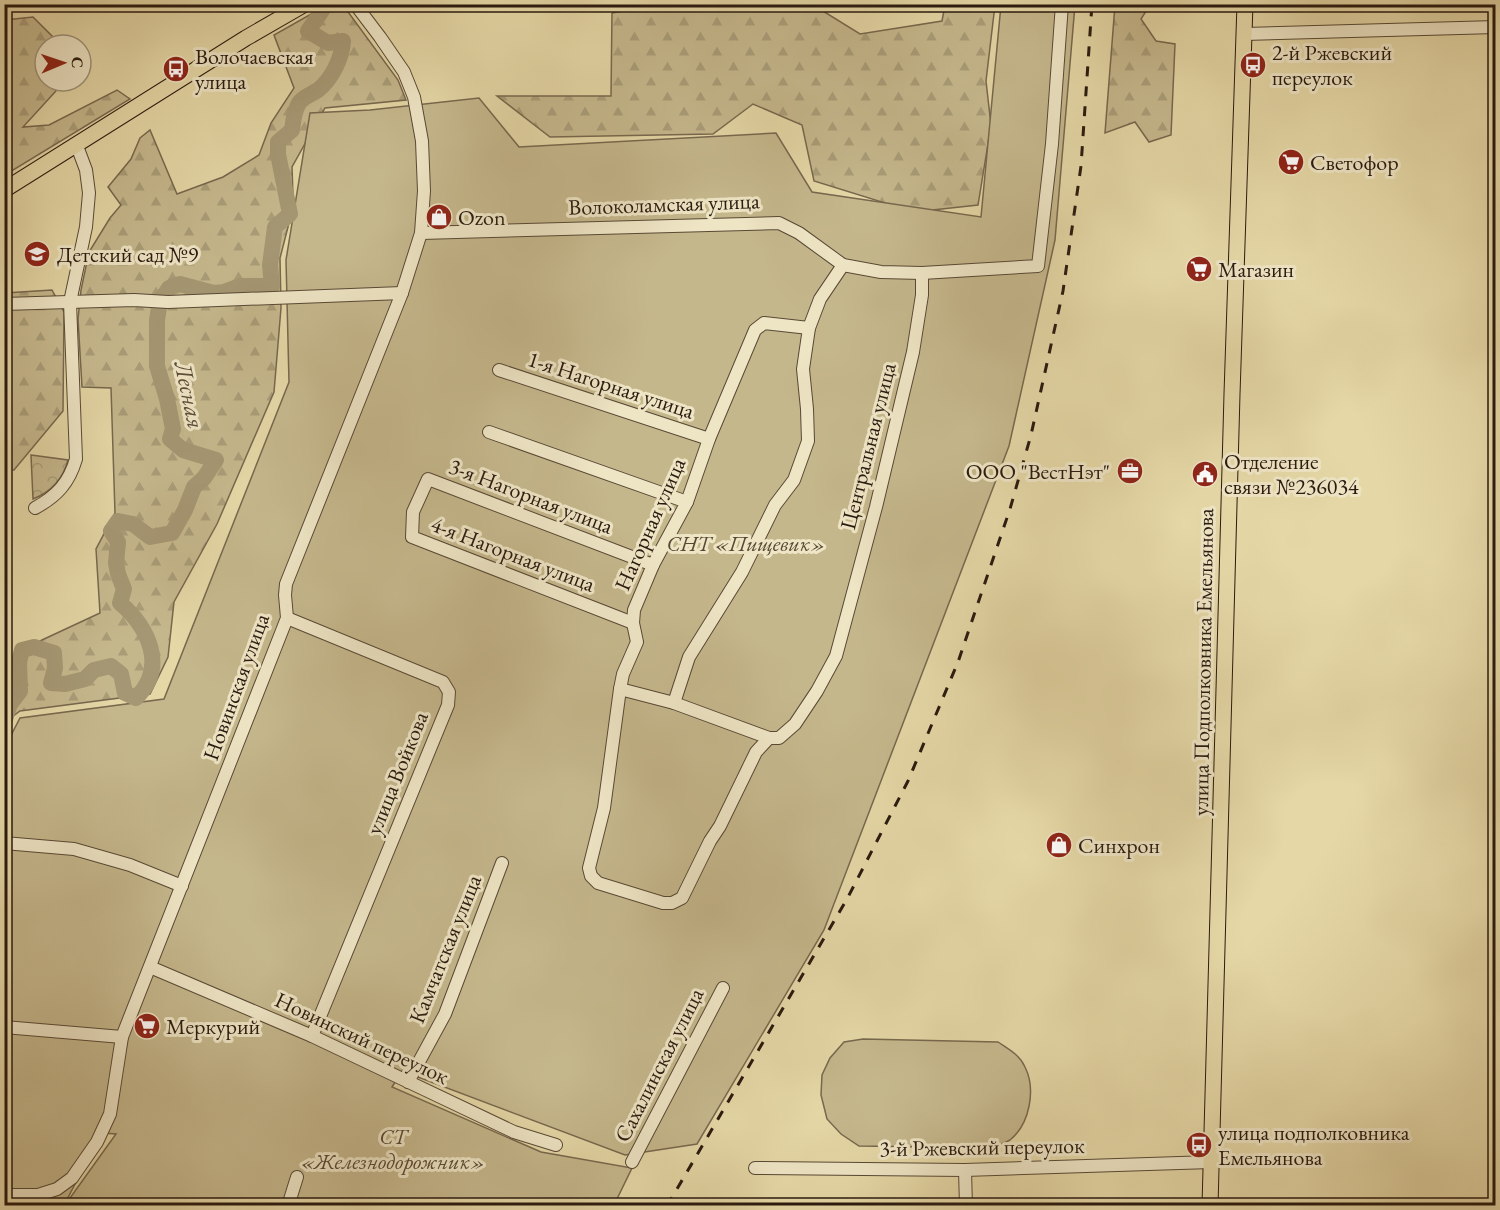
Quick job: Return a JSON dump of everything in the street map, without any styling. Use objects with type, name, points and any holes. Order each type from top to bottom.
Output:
[{"type":"main road","points":[[4,190],[246,38],[305,4]]},
{"type":"main road","name":"улица Подполковника Емельянова","points":[[1211,1202],[1245,4]]},
{"type":"street","name":"Новинская улица","points":[[4,1195],[38,1195],[57,1189],[72,1178],[97,1142],[110,1114],[122,1037],[287,618],[286,584],[402,293],[421,233],[424,191],[422,141],[414,97],[404,72],[355,4]]},
{"type":"street","name":"Волоколамская улица","points":[[421,233],[779,223],[799,233],[843,265],[881,272],[922,273],[1038,266],[1052,144],[1062,4]]},
{"type":"street","points":[[1244,34],[1496,27]]},
{"type":"street","points":[[35,508],[56,495],[65,486],[75,459],[70,302],[86,227],[89,193],[86,170],[77,146]]},
{"type":"street","points":[[674,703],[689,657],[742,572],[775,505],[794,480],[808,441],[803,369],[809,328],[820,299],[843,265]]},
{"type":"street","name":"Центральная улица","points":[[682,898],[756,752],[769,738],[780,738],[795,724],[817,691],[836,656],[876,507],[913,352],[922,295],[922,273]]},
{"type":"street","points":[[4,304],[168,302],[402,293]]},
{"type":"street","name":"Нагорная улица","points":[[682,898],[672,903],[663,903],[598,883],[591,876],[589,868],[604,808],[623,674],[637,642],[633,623],[634,610],[653,565],[687,501],[755,330],[764,323],[809,328]]},
{"type":"street","name":"1-я Нагорная улица","points":[[499,370],[710,439]]},
{"type":"street","points":[[489,432],[687,501]]},
{"type":"street","name":"4-я Нагорная улица","points":[[428,479],[413,512],[412,537],[633,623]]},
{"type":"street","name":"3-я Нагорная улица","points":[[428,479],[653,565]]},
{"type":"street","name":"улица Войкова","points":[[287,618],[444,682],[450,692],[448,705],[312,1036]]},
{"type":"street","points":[[620,689],[674,703],[769,738]]},
{"type":"street","points":[[4,843],[74,849],[130,865],[182,886]]},
{"type":"street","name":"Камчатская улица","points":[[408,1082],[445,1014],[502,863]]},
{"type":"street","name":"Новинский переулок","points":[[150,967],[312,1036],[514,1132],[556,1145]]},
{"type":"street","name":"Сахалинская улица","points":[[632,1162],[723,988]]},
{"type":"street","points":[[4,1027],[122,1037]]},
{"type":"street","name":"3-й Ржевский переулок","points":[[755,1168],[965,1170],[1211,1161]]},
{"type":"street","points":[[965,1170],[966,1206]]},
{"type":"street","points":[[288,1206],[297,1177]]},
{"type":"green space","points":[[724,4],[823,11],[860,34],[942,21],[945,5],[995,5],[986,81],[991,125],[978,205],[914,212],[814,181],[802,125],[753,104],[713,134],[550,137],[497,96],[611,96],[612,13]]},
{"type":"green space","points":[[327,5],[343,5],[398,80],[406,100],[325,108],[292,167],[293,196],[280,258],[281,308],[274,392],[217,524],[174,602],[168,657],[150,694],[20,711],[5,722],[4,662],[42,640],[100,613],[96,549],[115,513],[111,388],[82,387],[78,319],[89,252],[121,205],[108,187],[131,159],[140,138],[150,130],[177,194],[223,177],[259,155],[271,123],[294,88],[274,35]]},
{"type":"green space","points":[[1001,5],[1075,5],[1055,240],[1009,446],[824,930],[697,1144],[625,1155],[402,1071],[392,1087],[541,1152],[632,1168],[614,1205],[65,1205],[116,1134],[102,1133],[64,1205],[5,1205],[4,743],[7,743],[20,718],[164,699],[289,382],[286,260],[310,113],[370,110],[479,98],[519,147],[776,133],[812,192],[981,217]]},
{"type":"green space","points":[[1115,5],[1150,5],[1141,19],[1156,41],[1175,44],[1171,135],[1149,142],[1135,122],[1105,133]]},
{"type":"green space","points":[[33,17],[49,33],[33,33],[33,93],[54,93],[23,127],[49,125],[117,90],[130,99],[5,175],[5,20]]},
{"type":"green space","points":[[52,290],[64,312],[63,411],[14,470],[5,470],[5,293]]},
{"type":"green space","points":[[31,455],[68,460],[55,484],[45,493],[33,499]]},
{"type":"green space","points":[[863,1039],[998,1042],[1020,1059],[1028,1076],[1029,1106],[1022,1125],[1010,1140],[993,1148],[859,1146],[841,1134],[827,1119],[821,1095],[822,1075],[830,1058],[844,1042]]},
{"type":"waterway","name":"Лесная","points":[[4,722],[10,704],[20,691],[19,662],[22,650],[34,647],[54,653],[55,668],[51,683],[65,684],[85,679],[94,670],[111,666],[121,674],[125,693],[136,698],[146,686],[151,673],[150,648],[139,624],[120,603],[124,589],[116,563],[118,542],[111,531],[118,521],[133,524],[150,537],[172,533],[185,510],[194,487],[204,478],[216,460],[183,450],[170,439],[173,429],[157,366],[157,320],[160,301],[169,288],[180,284],[214,293],[240,286],[272,286],[270,265],[275,227],[290,214],[278,154],[278,142],[292,130],[299,103],[318,90],[332,74],[342,48],[343,41],[328,43],[308,31],[323,9],[322,4]]},
{"type":"railway","points":[[667,1206],[847,899],[908,781],[958,662],[1010,509],[1031,435],[1063,291],[1081,166],[1092,4]]},
{"type":"place","name":"2-й Ржевский переулок","points":[[1253,65]]},
{"type":"place","name":"Волочаевская улица","points":[[176,69]]},
{"type":"place","name":"Светофор","points":[[1291,162]]},
{"type":"place","name":"Ozon","points":[[439,217]]},
{"type":"place","name":"Детский сад №9","points":[[37,254]]},
{"type":"place","name":"Магазин","points":[[1199,269]]},
{"type":"place","name":"ООО \"ВестНэт\"","points":[[1130,471]]},
{"type":"place","name":"Отделение связи №236034","points":[[1205,474]]},
{"type":"place","name":"Синхрон","points":[[1059,845]]},
{"type":"place","name":"Меркурий","points":[[147,1026]]},
{"type":"place","name":"улица подполковника Емельянова","points":[[1199,1145]]},
{"type":"park label","name":"СНТ «Пищевик»","points":[[746,543]]},
{"type":"park label","name":"СТ «Железнодорожник»","points":[[393,1148]]}]
